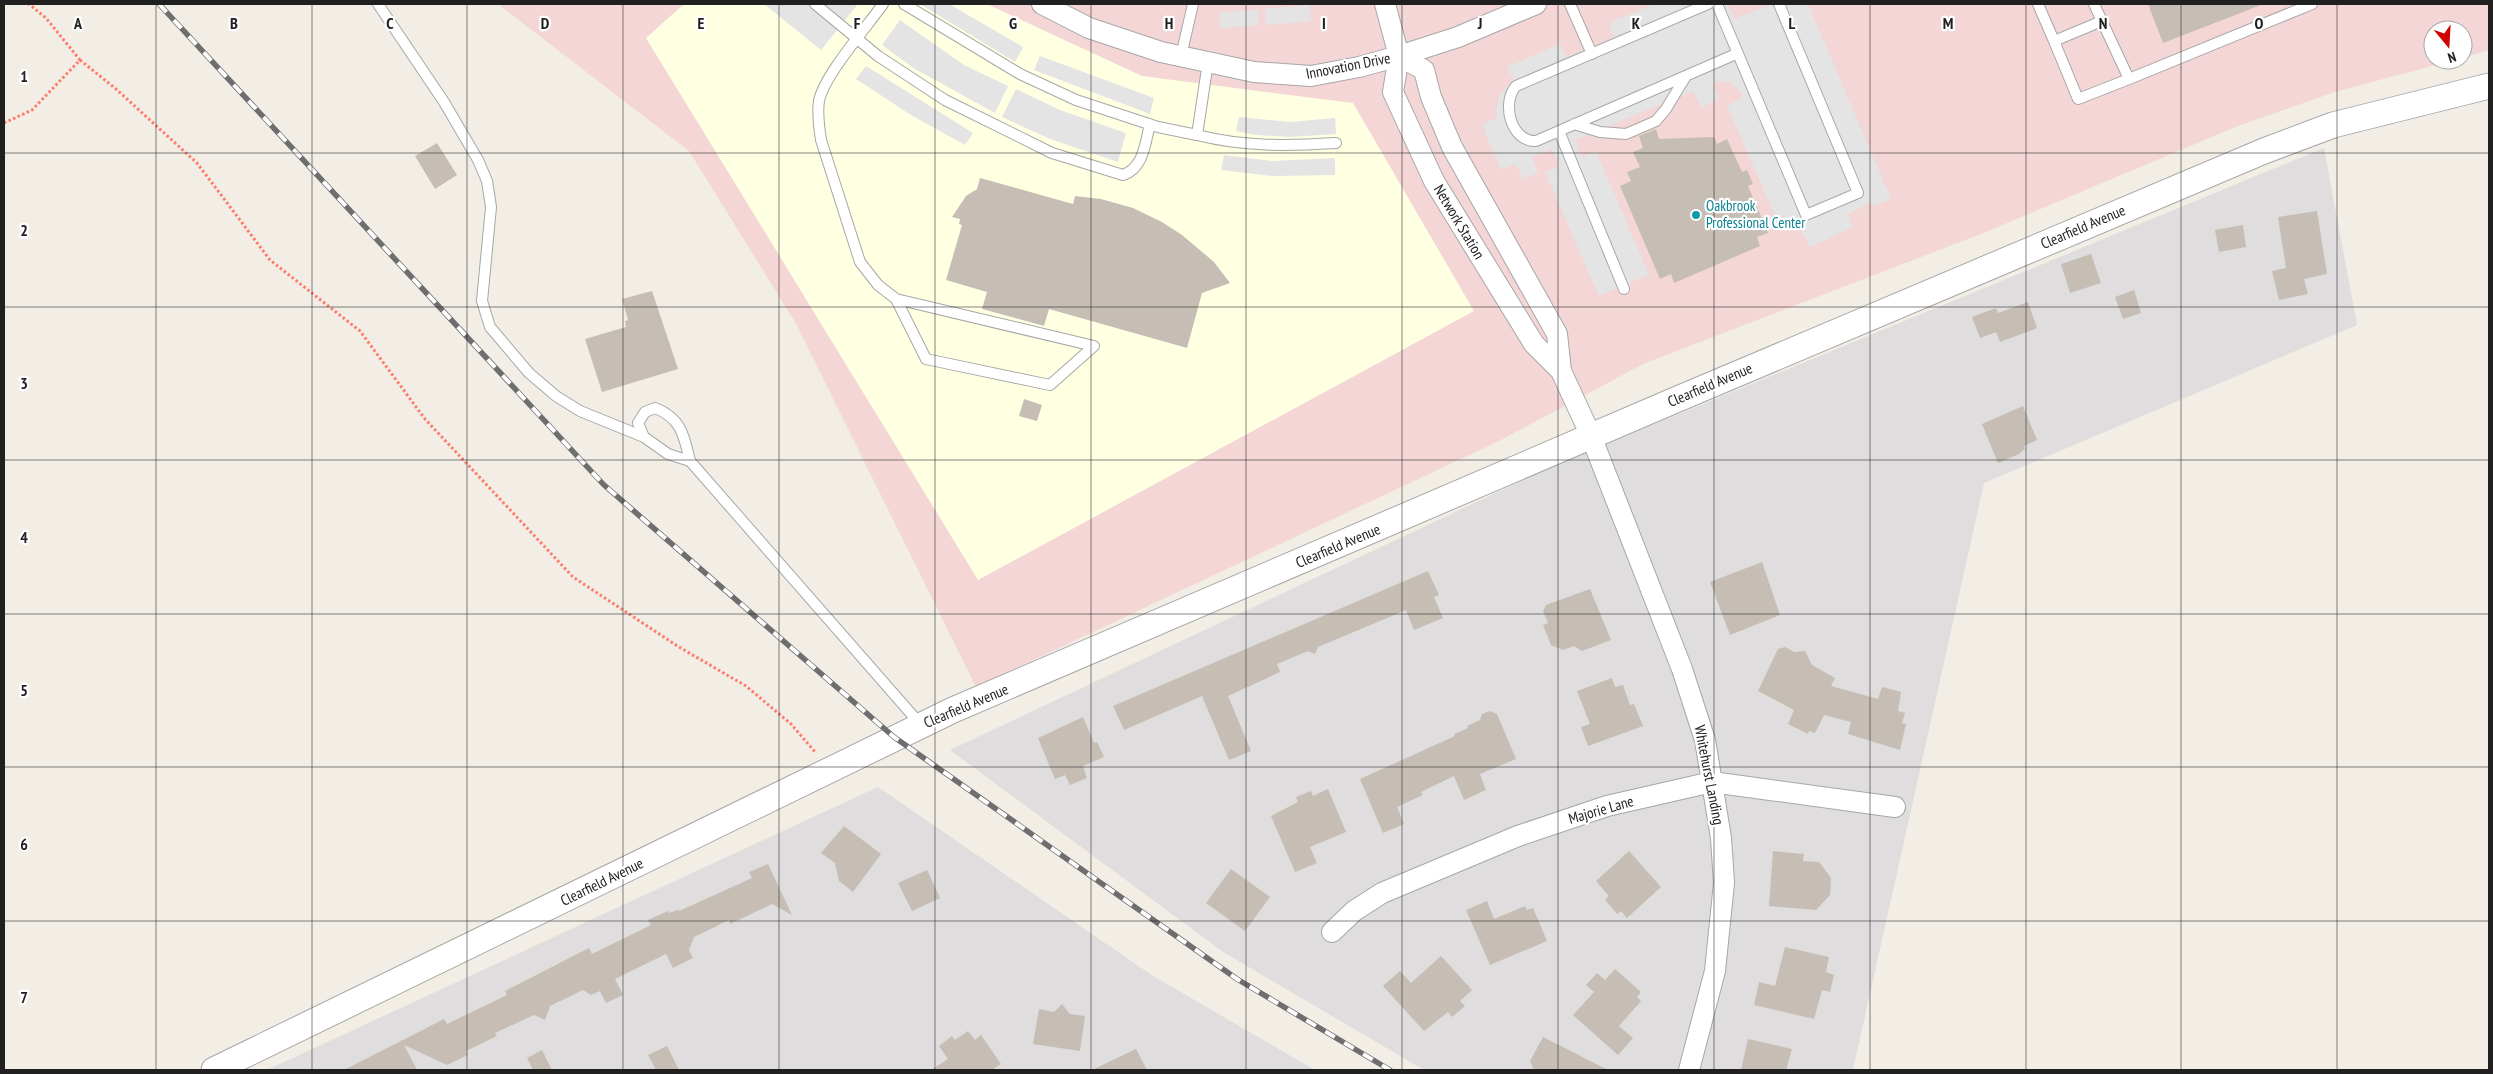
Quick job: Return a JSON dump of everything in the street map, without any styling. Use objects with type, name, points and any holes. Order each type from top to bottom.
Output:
[{"type":"street","name":"Innovation Drive","points":[[1042,4],[1089,28],[1161,52],[1254,72],[1311,76],[1359,67],[1399,56],[1458,37],[1536,4]]},
{"type":"street","name":"Network Station","points":[[1385,4],[1399,56],[1393,92],[1434,181],[1534,344],[1561,371]]},
{"type":"street","name":"Network Station","points":[[1399,56],[1424,70],[1431,97],[1452,147],[1556,334],[1561,371],[1591,436]]},
{"type":"street","name":"Clearfield Avenue","points":[[214,1070],[394,984],[921,725],[1591,436],[2264,151],[2333,125],[2489,86]]},
{"type":"street","name":"Whitehurst Landing","points":[[1591,436],[1682,669],[1705,740],[1721,838],[1724,883],[1715,971],[1689,1070]]},
{"type":"street","name":"Majorie Lane","points":[[1332,932],[1354,911],[1382,893],[1518,836],[1607,806],[1712,782],[1895,807]]},
{"type":"lane","points":[[378,4],[444,102],[488,181],[491,207],[482,301],[490,327],[529,373],[556,396],[580,411],[644,437],[668,454],[690,461]]},
{"type":"lane","points":[[815,4],[912,80],[983,120],[1052,153],[1123,175],[1130,173],[1139,165],[1150,124]]},
{"type":"lane","points":[[884,4],[829,79],[819,100],[818,119],[821,140],[860,262],[878,285],[896,299],[1094,346],[1050,385],[926,359],[896,299]]},
{"type":"lane","points":[[904,4],[1020,74],[1076,100],[1150,124],[1230,143],[1276,146],[1336,143]]},
{"type":"lane","points":[[1180,56],[1193,4]]},
{"type":"lane","points":[[1570,4],[1592,54]]},
{"type":"lane","points":[[1708,4],[1516,86],[1509,94],[1508,107],[1518,136],[1527,142],[1536,141],[1736,54]]},
{"type":"lane","points":[[1716,4],[1806,215],[1858,193],[1778,4]]},
{"type":"lane","points":[[2038,4],[2078,99],[2312,4]]},
{"type":"lane","points":[[2094,4],[2129,79]]},
{"type":"lane","points":[[2054,41],[2102,21]]},
{"type":"lane","points":[[1196,135],[1208,62]]},
{"type":"lane","points":[[1574,124],[1600,132],[1626,134],[1656,121],[1666,109],[1686,76]]},
{"type":"lane","points":[[1559,131],[1624,289]]},
{"type":"lane","points":[[644,437],[638,423],[645,412],[655,408],[669,414],[682,431],[690,461],[921,725]]},
{"type":"path","points":[[29,4],[46,18],[80,60],[116,89],[197,163],[270,260],[360,331],[425,419],[573,577],[679,648],[746,686],[791,724],[830,769]]},
{"type":"path","points":[[4,123],[32,110],[80,60]]},
{"type":"shaded area","points":[[498,4],[2489,4],[2489,50],[2473,55],[2473,20],[2423,20],[2423,68],[2335,92],[2238,126],[1981,234],[1643,364],[1499,441],[976,687],[795,322],[689,151]]},
{"type":"shaded area","points":[[684,4],[987,4],[1142,76],[1353,103],[1474,311],[978,580],[646,38]]},
{"type":"shaded area","points":[[764,4],[858,4],[821,50]]},
{"type":"shaded area","points":[[920,4],[949,4],[1023,47],[1015,62]]},
{"type":"shaded area","points":[[1655,4],[1728,4],[1735,19],[1772,4],[1808,4],[1891,199],[1874,206],[1870,203],[1848,214],[1853,227],[1810,247],[1797,222],[1781,229],[1727,106],[1742,98],[1741,92],[1731,82],[1716,82],[1714,86],[1720,99],[1702,107],[1693,91],[1575,140],[1582,157],[1596,151],[1649,275],[1599,296],[1545,172],[1559,167],[1552,149],[1532,157],[1538,173],[1523,179],[1516,164],[1501,170],[1482,125],[1497,118],[1496,109],[1500,95],[1513,80],[1507,67],[1560,44],[1566,57],[1614,37],[1609,23]]},
{"type":"shaded area","points":[[1309,5],[1311,21],[1266,25],[1265,9]]},
{"type":"shaded area","points":[[1258,10],[1259,25],[1220,28],[1219,12]]},
{"type":"shaded area","points":[[900,20],[964,65],[1008,86],[995,113],[915,69],[882,45]]},
{"type":"shaded area","points":[[1040,56],[1154,98],[1150,114],[1034,70]]},
{"type":"shaded area","points":[[866,66],[973,133],[965,145],[911,115],[856,79]]},
{"type":"shaded area","points":[[1016,89],[1060,110],[1126,133],[1118,162],[1050,139],[1002,117]]},
{"type":"shaded area","points":[[1239,117],[1290,122],[1335,118],[1336,134],[1290,137],[1256,135],[1236,131]]},
{"type":"shaded area","points":[[2324,148],[2357,325],[1984,483],[1853,1070],[1424,1070],[1223,952],[950,750],[1553,466]]},
{"type":"shaded area","points":[[1224,155],[1272,161],[1335,158],[1335,175],[1273,176],[1221,170]]},
{"type":"shaded area","points":[[878,787],[1153,976],[1315,1070],[267,1070]]},
{"type":"building","points":[[2148,4],[2261,4],[2261,5],[2163,43]]},
{"type":"building","name":"Oakbrook Professional Center","points":[[1656,129],[1659,139],[1714,137],[1717,144],[1727,139],[1742,172],[1747,170],[1753,184],[1748,186],[1768,233],[1757,237],[1760,246],[1674,283],[1671,274],[1660,279],[1620,186],[1631,181],[1627,172],[1640,167],[1633,152],[1643,148],[1639,136]]},
{"type":"building","points":[[437,143],[457,175],[435,189],[415,156]]},
{"type":"building","points":[[980,178],[1073,204],[1075,196],[1101,199],[1133,208],[1162,222],[1182,235],[1214,262],[1230,283],[1202,293],[1187,348],[1049,309],[1044,326],[982,309],[987,292],[946,280],[962,225],[959,224],[960,219],[952,217],[966,196],[977,189]]},
{"type":"building","points":[[2317,211],[2327,274],[2304,279],[2308,294],[2279,300],[2272,271],[2286,268],[2278,217]]},
{"type":"building","points":[[2243,225],[2246,247],[2219,252],[2215,230]]},
{"type":"building","points":[[2091,254],[2101,283],[2070,293],[2061,264]]},
{"type":"building","points":[[2134,290],[2141,313],[2123,319],[2115,297]]},
{"type":"building","points":[[652,291],[678,369],[602,392],[585,339],[626,327],[625,321],[628,320],[622,299]]},
{"type":"building","points":[[2028,302],[2037,328],[2000,342],[1996,332],[1980,338],[1972,317],[1996,308],[1998,313]]},
{"type":"building","points":[[1024,399],[1042,405],[1037,421],[1019,416]]},
{"type":"building","points":[[2023,406],[2037,440],[2024,446],[2025,449],[2019,454],[1998,463],[1982,424]]},
{"type":"building","points":[[1762,562],[1780,615],[1730,635],[1710,582]]},
{"type":"building","points":[[1428,571],[1439,595],[1434,597],[1443,618],[1414,630],[1406,610],[1318,647],[1315,654],[1308,651],[1277,664],[1280,672],[1228,696],[1251,751],[1229,760],[1202,696],[1124,730],[1113,706]]},
{"type":"building","points":[[1590,589],[1611,640],[1582,651],[1574,646],[1563,650],[1551,645],[1543,625],[1548,623],[1543,611],[1546,605]]},
{"type":"building","points":[[1785,647],[1794,652],[1805,651],[1812,665],[1835,678],[1831,686],[1878,699],[1882,687],[1901,692],[1898,711],[1905,713],[1902,723],[1906,724],[1900,750],[1848,734],[1851,722],[1824,715],[1815,733],[1809,731],[1808,734],[1788,724],[1794,710],[1758,691],[1778,649]]},
{"type":"building","points":[[1612,678],[1615,687],[1623,685],[1630,705],[1634,704],[1643,726],[1588,746],[1581,727],[1590,724],[1577,691]]},
{"type":"building","points":[[1490,711],[1497,714],[1516,759],[1480,774],[1486,790],[1464,800],[1454,776],[1421,792],[1423,795],[1397,807],[1404,824],[1383,833],[1360,779],[1455,736],[1454,734],[1480,720],[1482,714]]},
{"type":"building","points":[[1083,717],[1094,743],[1097,742],[1104,757],[1083,766],[1087,778],[1070,785],[1065,775],[1055,779],[1038,738]]},
{"type":"building","points":[[1328,789],[1346,832],[1310,847],[1317,863],[1295,872],[1271,816],[1298,802],[1296,797],[1311,791],[1313,796]]},
{"type":"building","points":[[844,826],[881,854],[853,892],[839,881],[835,863],[821,853]]},
{"type":"building","points":[[1629,851],[1661,887],[1627,918],[1621,911],[1617,914],[1605,900],[1609,896],[1596,881]]},
{"type":"building","points":[[1773,851],[1804,854],[1803,861],[1819,862],[1831,878],[1830,895],[1816,910],[1769,906]]},
{"type":"building","points":[[768,864],[792,915],[772,904],[730,924],[729,920],[694,937],[689,950],[693,958],[673,968],[666,954],[615,979],[623,995],[606,1003],[600,991],[591,995],[583,990],[550,1006],[545,1020],[534,1015],[495,1033],[497,1036],[466,1051],[468,1055],[447,1065],[404,1045],[417,1070],[344,1070],[444,1019],[447,1024],[507,995],[505,991],[589,948],[592,954],[651,925],[648,920],[668,911],[669,913],[679,911],[752,878],[749,872]]},
{"type":"building","points":[[1231,869],[1270,897],[1245,931],[1206,903]]},
{"type":"building","points":[[927,870],[940,898],[912,911],[898,883]]},
{"type":"building","points":[[1487,901],[1494,919],[1525,906],[1527,910],[1533,908],[1547,941],[1490,965],[1466,910]]},
{"type":"building","points":[[1785,947],[1829,957],[1826,972],[1834,975],[1830,992],[1822,990],[1814,1019],[1754,1005],[1759,982],[1775,986]]},
{"type":"building","points":[[1441,956],[1472,990],[1460,1001],[1465,1006],[1452,1017],[1448,1012],[1424,1031],[1383,986],[1400,971],[1411,983]]},
{"type":"building","points":[[1615,969],[1641,992],[1637,997],[1641,1001],[1619,1026],[1633,1038],[1618,1055],[1573,1015],[1594,992],[1586,985],[1597,973],[1605,980]]},
{"type":"building","points":[[1062,1004],[1070,1014],[1085,1016],[1080,1051],[1033,1044],[1039,1009],[1054,1012]]},
{"type":"building","points":[[968,1031],[975,1040],[981,1035],[1001,1064],[992,1070],[931,1070],[948,1059],[939,1046],[952,1036],[955,1040]]},
{"type":"building","points":[[1543,1037],[1608,1070],[1534,1070],[1530,1061]]},
{"type":"building","points":[[1748,1039],[1792,1049],[1786,1070],[1741,1070]]},
{"type":"building","points":[[667,1046],[679,1070],[656,1070],[648,1055]]},
{"type":"building","points":[[1136,1049],[1147,1070],[1092,1070]]},
{"type":"building","points":[[542,1050],[552,1070],[533,1070],[527,1058]]},
{"type":"railway","points":[[159,4],[604,485],[894,737],[1237,979],[1390,1070]]},
{"type":"place","name":"Oakbrook Professional Center","points":[[1696,215]]}]
